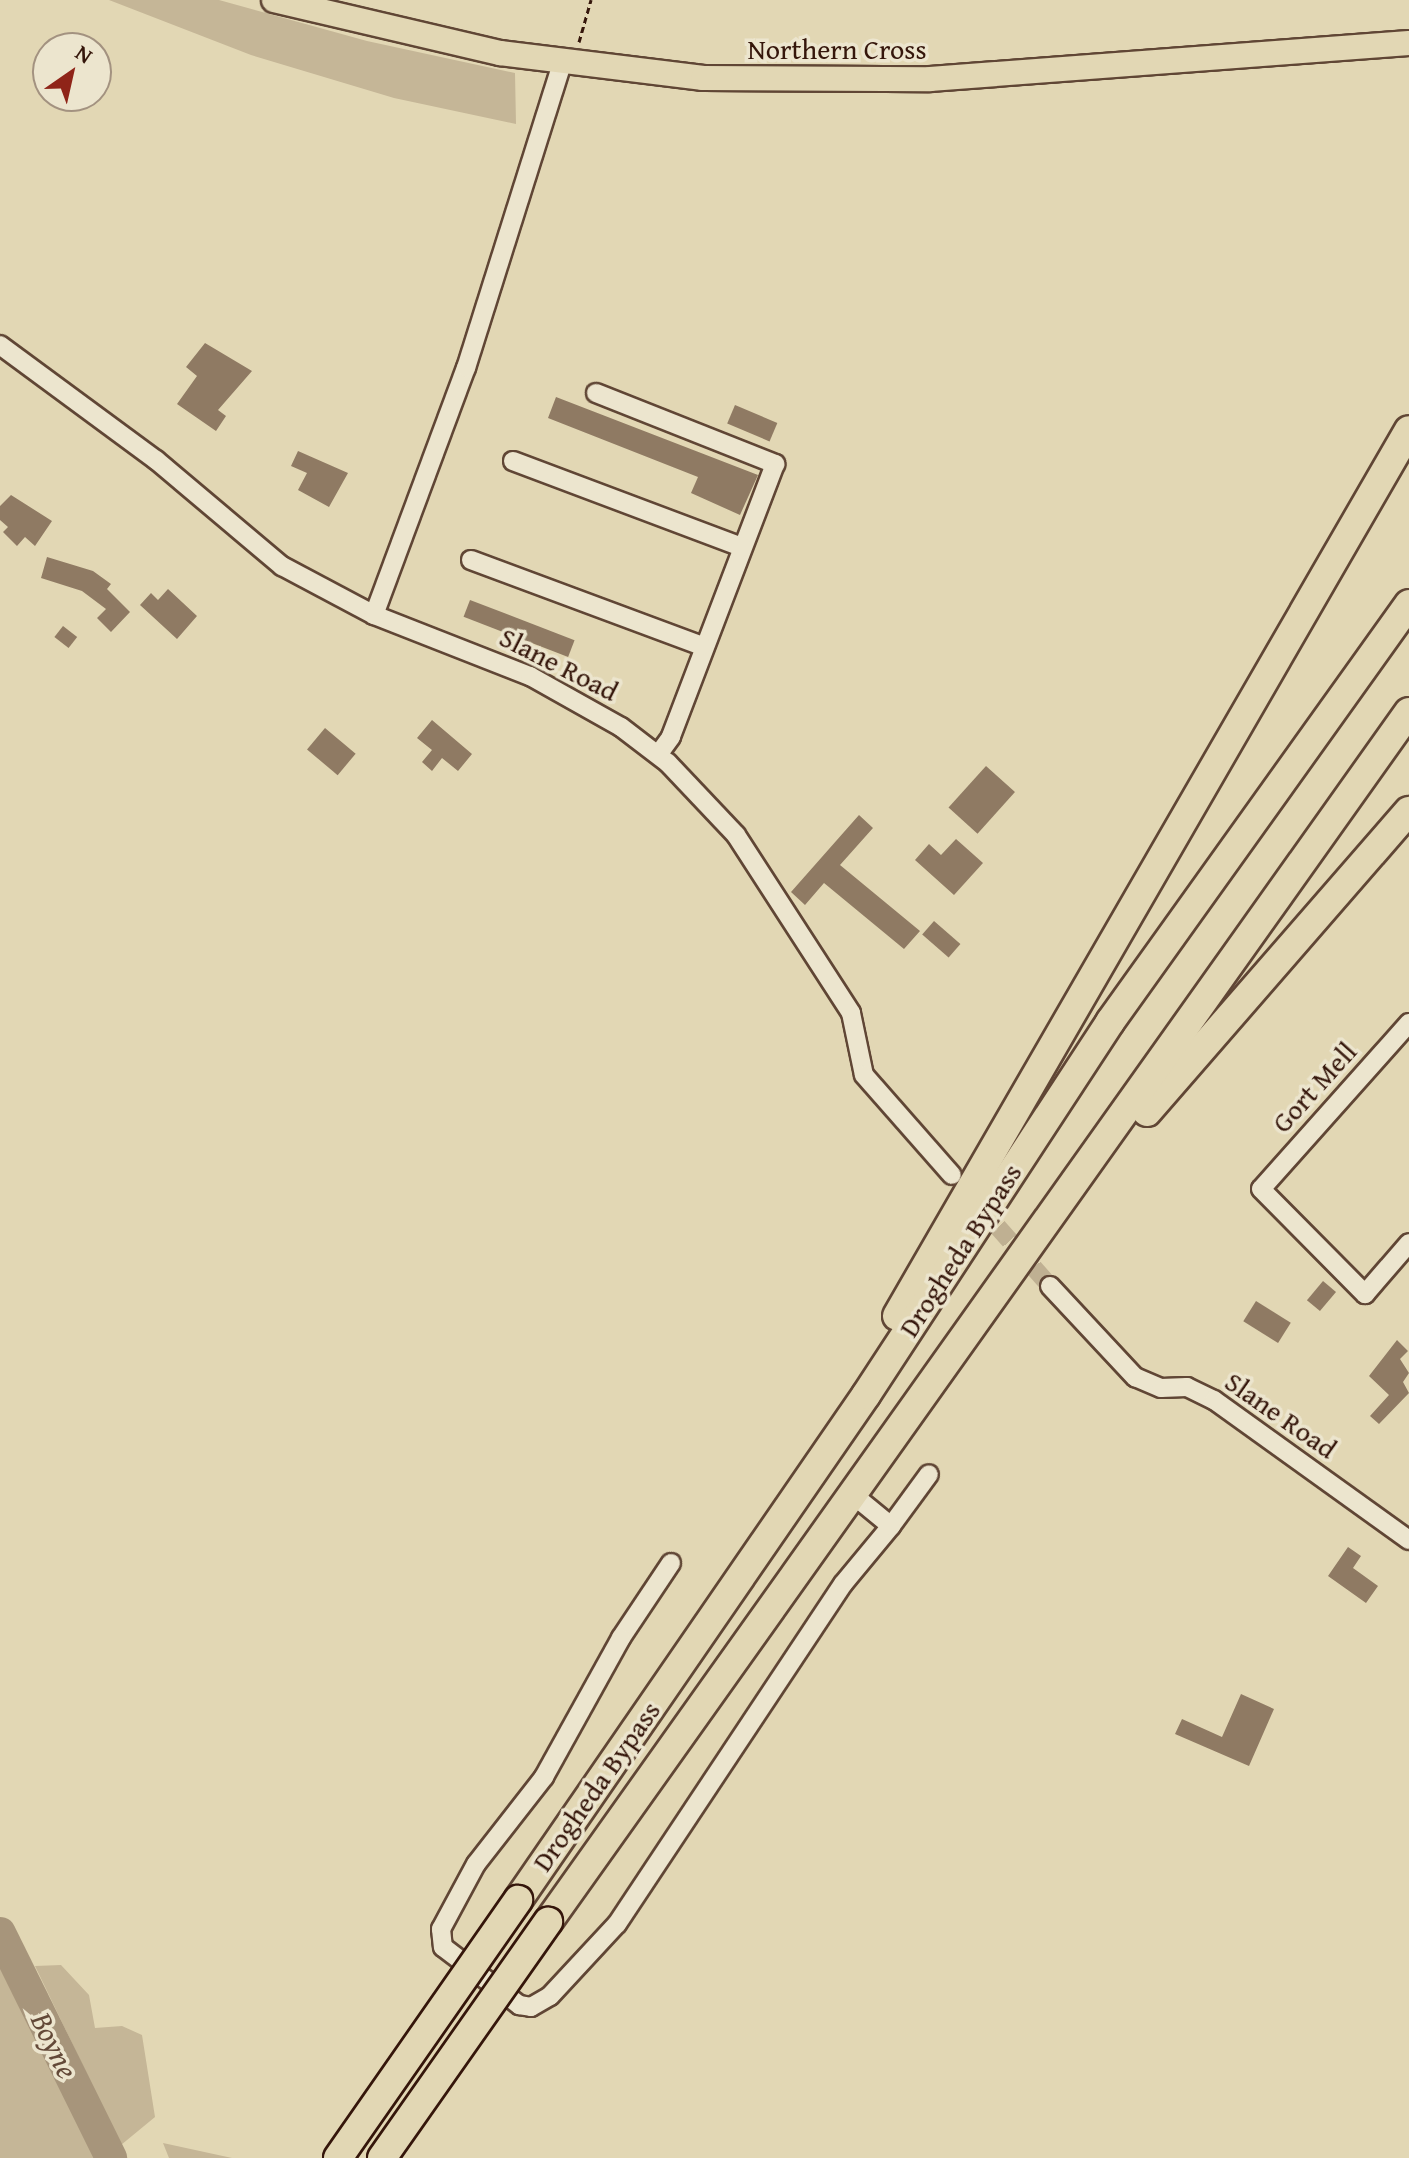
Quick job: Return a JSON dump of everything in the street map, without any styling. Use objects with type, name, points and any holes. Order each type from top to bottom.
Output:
[{"type":"highway","points":[[813,1472],[869,1362],[1409,430]]},
{"type":"highway","name":"Drogheda Bypass","points":[[338,2158],[813,1472],[1110,1022],[1409,604]]},
{"type":"highway","name":"Drogheda Bypass","points":[[382,2158],[1409,712]]},
{"type":"highway","points":[[953,1353],[1037,1257],[1170,1083],[1409,811]]},
{"type":"main road","name":"Northern Cross","points":[[274,0],[417,37],[568,64],[703,78],[899,80],[1408,44]]},
{"type":"street","points":[[374,615],[466,368],[568,64]]},
{"type":"street","name":"Slane Road","points":[[0,345],[156,460],[282,566],[374,615],[530,676],[658,755],[736,835],[851,1013],[864,1075],[952,1175]]},
{"type":"street","points":[[596,393],[775,464],[702,646],[671,737],[658,755]]},
{"type":"street","points":[[513,461],[742,547]]},
{"type":"street","points":[[471,560],[702,646]]},
{"type":"street","name":"Gort Mell","points":[[1409,1023],[1261,1189],[1365,1294],[1409,1243]]},
{"type":"street","name":"Slane Road","points":[[1050,1286],[1135,1377],[1161,1388],[1187,1387],[1214,1400],[1408,1538]]},
{"type":"street","points":[[671,1563],[621,1638],[544,1777],[476,1864],[441,1929],[443,1947],[519,2005],[531,2007],[550,1996],[617,1924],[843,1584],[929,1474]]},
{"type":"street","points":[[852,1494],[891,1526]]},
{"type":"path","points":[[568,64],[591,0]]},
{"type":"shaded area","points":[[109,0],[219,0],[367,41],[515,73],[516,124],[394,98],[251,55]]},
{"type":"shaded area","points":[[0,1941],[40,1992],[100,2158],[0,2158]]},
{"type":"shaded area","points":[[61,1965],[89,1995],[95,2028],[122,2026],[142,2035],[155,2117],[121,2145],[35,1966]]},
{"type":"shaded area","points":[[163,2143],[232,2158],[169,2158]]},
{"type":"building","points":[[205,343],[252,371],[218,410],[226,416],[216,431],[177,404],[197,376],[186,367]]},
{"type":"building","points":[[556,397],[758,475],[740,515],[691,493],[698,477],[548,418]]},
{"type":"building","points":[[735,405],[777,423],[770,441],[727,423]]},
{"type":"building","points":[[298,451],[348,473],[329,507],[298,490],[307,473],[291,466]]},
{"type":"building","points":[[11,495],[52,521],[35,546],[25,537],[17,546],[3,532],[8,527],[0,520],[0,506]]},
{"type":"building","points":[[47,557],[93,571],[111,584],[107,589],[130,612],[111,632],[97,618],[106,609],[82,591],[41,578]]},
{"type":"building","points":[[168,589],[197,616],[177,639],[140,605],[151,593],[158,600]]},
{"type":"building","points":[[470,600],[575,640],[568,657],[464,617]]},
{"type":"building","points":[[63,626],[77,637],[69,648],[54,637]]},
{"type":"building","points":[[432,720],[472,754],[458,771],[442,758],[432,771],[422,762],[432,750],[417,738]]},
{"type":"building","points":[[325,728],[356,754],[338,775],[307,749]]},
{"type":"building","points":[[986,766],[1015,792],[978,834],[949,808]]},
{"type":"building","points":[[859,815],[873,828],[840,865],[920,931],[904,949],[824,883],[805,905],[791,892]]},
{"type":"building","points":[[956,839],[983,863],[954,895],[915,860],[929,844],[941,855]]},
{"type":"building","points":[[934,921],[960,944],[949,958],[922,935]]},
{"type":"building","points":[[1323,1281],[1336,1292],[1320,1311],[1307,1300]]},
{"type":"building","points":[[1256,1301],[1291,1323],[1278,1343],[1243,1321]]},
{"type":"building","points":[[1397,1340],[1408,1351],[1400,1359],[1409,1373],[1403,1382],[1409,1393],[1379,1424],[1370,1416],[1389,1395],[1369,1376]]},
{"type":"building","points":[[1348,1547],[1361,1556],[1353,1568],[1378,1586],[1366,1603],[1328,1576]]},
{"type":"building","points":[[1241,1694],[1274,1709],[1249,1766],[1175,1734],[1182,1719],[1222,1737]]},
{"type":"waterway","name":"Boyne","points":[[0,1933],[111,2158]]},
{"type":"tunnel","points":[[980,1207],[1050,1286]]}]
